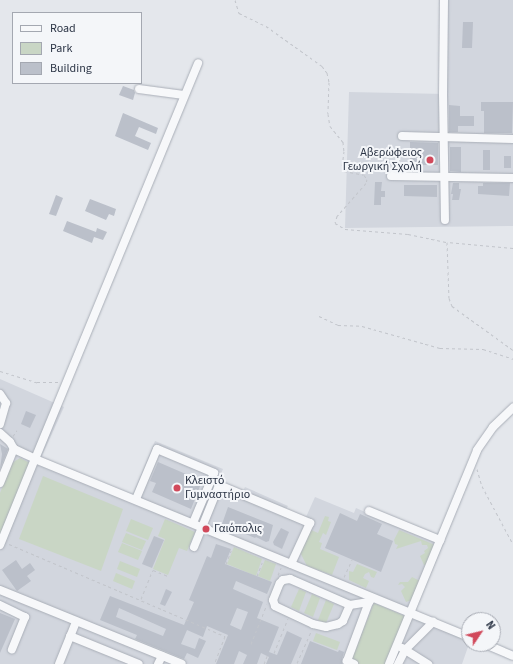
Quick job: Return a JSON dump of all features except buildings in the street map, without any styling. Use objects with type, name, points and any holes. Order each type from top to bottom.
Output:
[{"type":"street","points":[[444,0],[445,220]]},
{"type":"street","points":[[1,543],[198,63]]},
{"type":"street","points":[[139,89],[184,95]]},
{"type":"street","points":[[402,136],[513,139]]},
{"type":"street","points":[[391,176],[513,178]]},
{"type":"street","points":[[0,394],[6,403],[0,424]]},
{"type":"street","points":[[389,664],[480,444],[498,421],[513,408]]},
{"type":"street","points":[[0,433],[10,442],[14,449],[35,459],[202,526],[370,600],[411,612],[461,634]]},
{"type":"street","points":[[0,482],[14,449]]},
{"type":"street","points":[[136,499],[157,449],[214,473],[193,523]]},
{"type":"street","points":[[194,547],[219,485],[310,523],[291,564]]},
{"type":"street","points":[[369,512],[440,540]]},
{"type":"street","points":[[350,605],[343,620],[338,624],[326,627],[313,624],[274,606],[273,603],[280,583],[284,580],[295,581],[350,605],[370,600]]},
{"type":"street","points":[[0,590],[182,664]]},
{"type":"street","points":[[8,609],[14,596]]},
{"type":"street","points":[[354,664],[347,661],[370,600]]},
{"type":"street","points":[[0,605],[25,617],[12,650]]},
{"type":"street","points":[[59,664],[76,622]]},
{"type":"street","points":[[398,664],[405,650],[433,622]]},
{"type":"street","points":[[70,636],[139,664]]},
{"type":"street","points":[[396,645],[428,664]]},
{"type":"street","points":[[501,651],[513,656]]},
{"type":"street","points":[[158,664],[162,656]]},
{"type":"path","points":[[235,0],[239,13],[266,26],[322,66],[327,73],[329,82],[328,114],[330,126],[343,142],[344,151],[342,168],[344,171],[364,175],[367,178],[366,183],[337,216],[335,223],[345,229],[408,234],[447,242],[513,248]]},
{"type":"path","points":[[447,242],[449,298],[452,306],[513,350]]},
{"type":"path","points":[[319,316],[338,325],[362,326],[440,348],[483,348],[513,359]]},
{"type":"path","points":[[0,370],[37,382],[67,382]]},
{"type":"path","points":[[477,467],[482,486],[513,544]]},
{"type":"path","points":[[226,564],[235,540]]},
{"type":"path","points":[[1,543],[140,599],[225,636],[214,664]]},
{"type":"path","points":[[257,576],[264,558]]},
{"type":"path","points":[[343,578],[352,560]]},
{"type":"path","points":[[276,580],[282,565]]},
{"type":"path","points":[[140,599],[153,570],[170,577]]},
{"type":"path","points":[[251,644],[268,601]]},
{"type":"path","points":[[274,654],[291,614]]},
{"type":"path","points":[[297,663],[313,624]]},
{"type":"path","points":[[264,664],[267,656]]},
{"type":"shaded area","name":"Αβερώφειος Γεωργική Σχολή","points":[[446,0],[513,0],[513,226],[345,228],[349,92],[445,94]]},
{"type":"shaded area","name":"Γαιόπολις","points":[[0,379],[64,407],[41,458],[132,496],[155,441],[223,469],[218,481],[243,491],[245,487],[288,506],[286,509],[306,517],[315,497],[354,513],[356,508],[365,512],[367,509],[444,543],[414,613],[461,633],[461,652],[466,652],[462,664],[0,664]]},
{"type":"green space","points":[[20,458],[30,463],[0,540],[0,493],[12,463]]},
{"type":"green space","points":[[43,476],[123,509],[101,571],[19,539]]},
{"type":"green space","points":[[325,516],[329,517],[328,521],[331,522],[326,535],[323,533],[319,542],[322,543],[320,549],[339,557],[332,575],[307,566],[300,552],[309,529],[318,533]]},
{"type":"green space","points":[[131,519],[153,528],[148,540],[126,531]]},
{"type":"green space","points":[[165,519],[195,532],[187,551],[179,548],[168,575],[153,569],[165,539],[158,536]]},
{"type":"green space","points":[[399,530],[435,545],[426,566],[424,565],[420,556],[425,553],[424,551],[428,548],[427,545],[422,545],[421,541],[396,549],[398,545],[395,544],[394,540]]},
{"type":"green space","points":[[126,533],[146,541],[142,550],[122,542]]},
{"type":"green space","points":[[122,543],[142,551],[138,560],[118,552]]},
{"type":"green space","points":[[234,547],[262,559],[256,576],[227,564]]},
{"type":"green space","points":[[265,560],[276,564],[270,581],[258,576]]},
{"type":"green space","points":[[120,561],[140,569],[137,577],[117,569]]},
{"type":"green space","points":[[357,564],[377,572],[374,578],[371,577],[369,572],[365,574],[363,578],[369,581],[366,588],[349,580],[349,571],[353,572]]},
{"type":"green space","points":[[116,573],[135,581],[132,589],[113,581]]},
{"type":"green space","points":[[412,577],[420,581],[412,600],[406,602],[401,591],[405,587],[402,584],[398,585],[400,582],[408,582]]},
{"type":"green space","points":[[299,589],[306,592],[299,611],[291,607]]},
{"type":"green space","points":[[312,594],[320,598],[313,617],[304,613]]},
{"type":"green space","points":[[326,600],[334,604],[326,623],[318,620]]},
{"type":"green space","points":[[374,603],[405,616],[386,664],[360,664],[351,660]]},
{"type":"green space","points":[[316,633],[340,642],[337,650],[313,641]]},
{"type":"place","name":"Αβερώφειος Γεωργική Σχολή","points":[[430,160]]},
{"type":"place","name":"Κλειστό Γυμναστήριο","points":[[177,488]]},
{"type":"place","name":"Γαιόπολις","points":[[206,529]]}]
